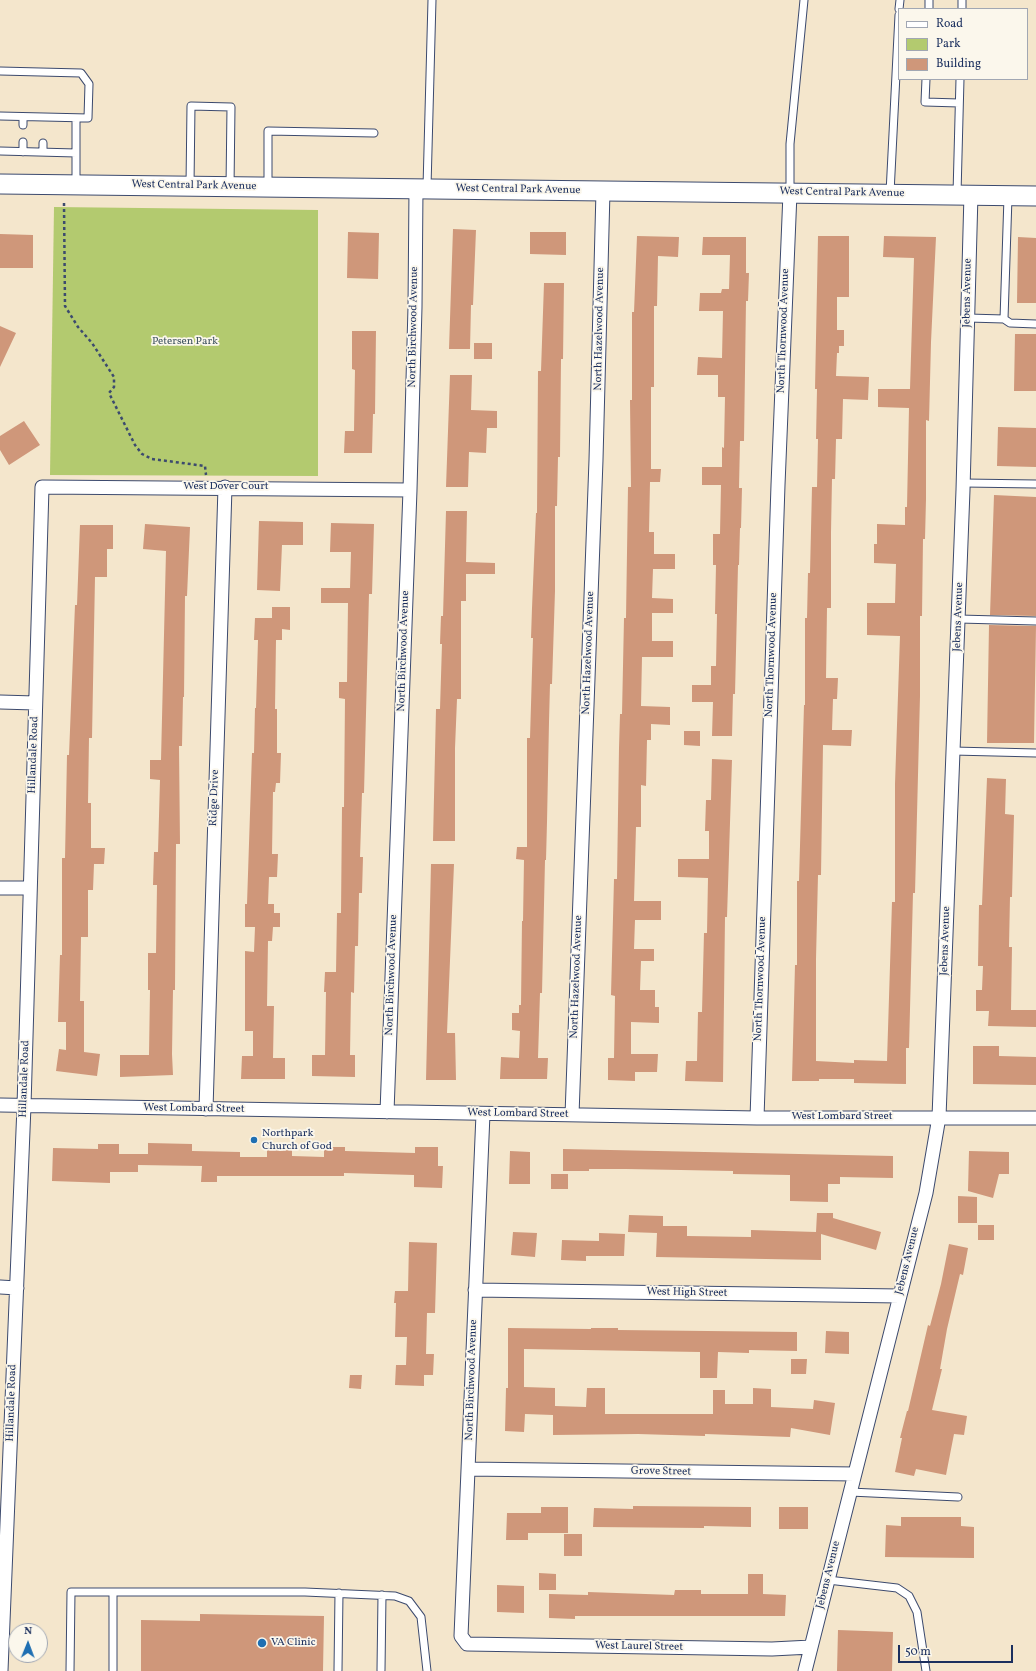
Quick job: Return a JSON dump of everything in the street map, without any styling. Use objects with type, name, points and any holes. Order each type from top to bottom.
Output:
[{"type":"street","name":"West Central Park Avenue","points":[[0,184],[1036,196]]},
{"type":"street","name":"North Birchwood Avenue","points":[[387,1112],[410,490],[415,307],[421,189]]},
{"type":"street","name":"North Hazelwood Avenue","points":[[572,1115],[596,476],[603,191]]},
{"type":"street","name":"North Thornwood Avenue","points":[[757,1118],[778,485],[790,193]]},
{"type":"street","name":"Jebens Avenue","points":[[805,1671],[926,1193],[939,1117],[964,483],[968,318],[964,194]]},
{"type":"street","name":"West Dover Court","points":[[42,486],[410,490]]},
{"type":"street","name":"Hillandale Road","points":[[1,1671],[5,1471],[17,1288],[24,1106],[42,486]]},
{"type":"street","name":"Ridge Drive","points":[[206,1109],[225,487]]},
{"type":"street","points":[[0,702],[35,703]]},
{"type":"street","points":[[0,888],[30,888]]},
{"type":"street","name":"West Lombard Street","points":[[0,1105],[757,1118],[1036,1118]]},
{"type":"street","name":"North Birchwood Avenue","points":[[467,1644],[461,1636],[483,1114]]},
{"type":"street","points":[[0,1287],[17,1288]]},
{"type":"street","name":"West High Street","points":[[475,1290],[900,1296]]},
{"type":"street","name":"Grove Street","points":[[468,1469],[855,1474]]},
{"type":"street","name":"West Laurel Street","points":[[467,1644],[772,1649],[811,1647]]},
{"type":"lane","points":[[421,189],[432,0]]},
{"type":"lane","points":[[790,193],[790,144],[804,0]]},
{"type":"lane","points":[[890,194],[898,35]]},
{"type":"lane","points":[[0,71],[82,73],[89,84],[88,118],[0,116]]},
{"type":"lane","points":[[926,80],[925,102],[960,103]]},
{"type":"lane","points":[[960,80],[964,194]]},
{"type":"lane","points":[[190,186],[190,106],[204,106],[231,107],[230,187]]},
{"type":"lane","points":[[23,116],[23,125]]},
{"type":"lane","points":[[44,117],[44,125]]},
{"type":"lane","points":[[76,118],[76,185]]},
{"type":"lane","points":[[268,188],[268,131],[374,133]]},
{"type":"lane","points":[[22,142],[23,152]]},
{"type":"lane","points":[[43,143],[43,152]]},
{"type":"lane","points":[[0,152],[76,153]]},
{"type":"lane","points":[[1004,319],[1008,195]]},
{"type":"lane","points":[[968,318],[1004,319],[1010,323],[1036,324]]},
{"type":"lane","points":[[964,483],[1036,484]]},
{"type":"lane","points":[[958,619],[1036,621]]},
{"type":"lane","points":[[953,751],[1036,753]]},
{"type":"lane","points":[[850,1492],[958,1497]]},
{"type":"lane","points":[[828,1580],[897,1588],[909,1596],[917,1612],[926,1671]]},
{"type":"lane","points":[[70,1671],[71,1592],[339,1593],[395,1596],[409,1601],[421,1617],[427,1671]]},
{"type":"lane","points":[[113,1592],[113,1670]]},
{"type":"lane","points":[[338,1670],[339,1593]]},
{"type":"lane","points":[[381,1670],[382,1595]]},
{"type":"path","points":[[64,203],[65,306],[78,327],[92,343],[114,377],[114,387],[109,393],[135,445],[142,454],[152,459],[205,466],[208,487]]},
{"type":"green space","name":"Petersen Park","points":[[54,207],[318,210],[318,476],[50,475]]},
{"type":"building","points":[[453,229],[476,230],[473,305],[471,305],[470,349],[449,349]]},
{"type":"building","points":[[348,232],[379,233],[378,279],[347,278]]},
{"type":"building","points":[[530,232],[566,232],[566,255],[530,254]]},
{"type":"building","points":[[0,234],[33,235],[33,268],[0,268]]},
{"type":"building","points":[[637,236],[679,237],[678,257],[658,256],[657,306],[654,306],[654,387],[651,387],[651,469],[661,469],[660,482],[650,482],[649,532],[654,532],[654,554],[675,554],[675,569],[653,569],[652,598],[673,599],[673,613],[652,613],[652,641],[673,641],[673,657],[642,657],[641,706],[670,707],[670,725],[651,724],[651,740],[647,740],[646,786],[641,785],[641,827],[636,827],[634,901],[661,901],[661,920],[635,920],[634,949],[654,949],[654,961],[641,961],[640,990],[655,990],[655,1007],[659,1007],[659,1023],[631,1022],[631,1054],[658,1054],[657,1072],[635,1072],[635,1081],[608,1080],[608,1058],[614,1058],[615,996],[611,995],[614,879],[617,879],[620,714],[622,714],[624,618],[626,618],[628,487],[631,487],[630,400],[632,400],[632,312],[634,312]]},
{"type":"building","points":[[818,236],[849,236],[849,297],[837,297],[837,330],[844,330],[844,346],[839,346],[839,353],[837,353],[836,376],[869,377],[868,400],[843,399],[842,439],[836,439],[835,479],[832,479],[831,608],[827,608],[826,678],[838,678],[837,699],[833,699],[832,730],[852,730],[851,746],[823,745],[821,875],[818,875],[816,959],[816,1061],[854,1063],[854,1060],[887,1061],[892,902],[895,902],[895,784],[900,636],[867,635],[867,603],[895,603],[896,564],[874,563],[874,544],[877,544],[877,524],[905,525],[905,507],[907,507],[909,408],[878,407],[878,389],[910,389],[914,258],[883,257],[884,236],[936,237],[929,421],[926,420],[926,499],[925,539],[923,539],[922,616],[920,616],[920,696],[915,893],[913,893],[909,1048],[906,1048],[906,1084],[854,1083],[854,1079],[792,1081],[795,965],[797,965],[797,881],[799,881],[805,705],[805,618],[807,618],[808,573],[810,573],[812,487],[817,487],[817,389],[815,389]]},
{"type":"building","points":[[703,237],[746,237],[746,273],[749,273],[748,301],[746,301],[744,441],[740,441],[739,488],[742,488],[741,528],[738,565],[735,694],[733,694],[732,736],[712,736],[713,702],[692,702],[692,685],[711,685],[711,666],[716,666],[716,565],[713,565],[713,534],[720,534],[721,485],[702,485],[702,467],[722,467],[725,397],[718,397],[718,375],[697,375],[698,357],[722,358],[723,311],[699,311],[700,293],[721,293],[722,289],[729,289],[730,255],[702,255]]},
{"type":"building","points":[[1018,237],[1036,238],[1036,303],[1017,303]]},
{"type":"building","points":[[544,283],[564,283],[563,359],[561,359],[560,457],[558,457],[557,506],[555,506],[555,591],[552,684],[550,684],[542,993],[540,993],[538,1058],[548,1058],[547,1079],[500,1079],[501,1057],[519,1058],[520,1031],[512,1030],[512,1013],[519,1013],[519,1005],[521,1005],[524,860],[516,859],[517,847],[527,847],[527,738],[530,738],[533,638],[531,638],[537,513],[538,371],[541,371]]},
{"type":"building","points":[[0,326],[16,333],[0,367]]},
{"type":"building","points":[[352,331],[376,331],[375,414],[373,414],[372,453],[344,453],[345,431],[354,431],[355,370],[352,369]]},
{"type":"building","points":[[1015,334],[1036,334],[1036,391],[1014,391]]},
{"type":"building","points":[[474,343],[492,343],[492,359],[474,359]]},
{"type":"building","points":[[450,375],[472,375],[471,410],[497,411],[497,428],[487,428],[486,453],[469,452],[468,487],[446,487]]},
{"type":"building","points":[[24,421],[40,445],[9,465],[0,450],[0,436]]},
{"type":"building","points":[[998,427],[1036,428],[1036,467],[997,466]]},
{"type":"building","points":[[994,495],[1036,497],[1036,616],[990,615]]},
{"type":"building","points":[[446,511],[467,511],[466,562],[495,563],[495,574],[466,574],[466,601],[461,601],[461,699],[457,699],[455,748],[455,841],[433,841],[436,709],[440,709],[442,644],[440,644],[441,616],[443,616]]},
{"type":"building","points":[[259,521],[303,522],[303,545],[282,545],[280,591],[257,590]]},
{"type":"building","points":[[331,523],[374,524],[372,594],[369,594],[364,793],[362,793],[360,857],[363,857],[362,893],[359,893],[358,946],[355,946],[354,993],[351,992],[350,1055],[355,1055],[355,1077],[312,1076],[312,1055],[325,1055],[325,972],[336,972],[337,913],[341,913],[345,699],[339,698],[339,682],[347,682],[348,603],[321,603],[321,588],[350,588],[351,552],[330,552]]},
{"type":"building","points":[[145,524],[190,527],[187,596],[185,596],[182,746],[179,746],[180,844],[176,844],[175,990],[173,990],[172,1054],[173,1075],[120,1077],[120,1055],[149,1055],[150,990],[148,990],[148,953],[156,953],[157,885],[153,885],[154,852],[158,852],[160,780],[150,779],[150,760],[161,760],[166,551],[143,549]]},
{"type":"building","points":[[80,525],[113,525],[113,549],[107,549],[107,577],[95,577],[92,738],[89,738],[88,803],[91,803],[91,848],[105,848],[104,864],[94,864],[93,890],[88,890],[88,937],[81,937],[80,1001],[84,1001],[84,1052],[100,1054],[97,1076],[56,1071],[59,1049],[66,1050],[66,1022],[58,1022],[60,955],[62,955],[62,858],[65,858],[67,755],[69,755]]},
{"type":"building","points":[[272,607],[290,607],[290,630],[282,629],[282,640],[276,640],[275,709],[277,709],[277,753],[281,753],[280,783],[276,783],[275,792],[273,792],[272,854],[278,854],[277,877],[269,877],[268,904],[274,904],[274,913],[280,913],[280,927],[273,927],[272,941],[268,941],[267,1006],[274,1006],[273,1058],[285,1058],[285,1079],[241,1079],[242,1056],[253,1056],[253,1031],[245,1031],[245,951],[254,952],[255,927],[245,927],[245,904],[247,904],[252,753],[254,753],[256,708],[258,640],[254,640],[255,618],[272,618]]},
{"type":"building","points":[[989,625],[1036,626],[1034,743],[987,743]]},
{"type":"building","points":[[684,731],[700,731],[700,746],[684,745]]},
{"type":"building","points":[[712,759],[732,760],[727,917],[725,917],[723,1082],[685,1081],[686,1061],[697,1061],[698,1012],[702,1012],[704,933],[707,933],[708,878],[678,877],[678,859],[709,859],[709,831],[705,831],[706,800],[711,800]]},
{"type":"building","points":[[987,778],[1006,779],[1005,814],[1014,815],[1009,947],[1012,947],[1011,1010],[1036,1010],[1036,1027],[988,1026],[989,1011],[976,1011],[976,990],[982,990],[983,966],[978,966],[979,905],[982,905]]},
{"type":"building","points":[[431,864],[454,864],[447,1033],[455,1033],[456,1080],[426,1080]]},
{"type":"building","points":[[973,1046],[999,1046],[999,1056],[1036,1057],[1036,1085],[973,1084]]},
{"type":"building","points":[[148,1143],[192,1144],[192,1151],[240,1152],[240,1157],[267,1157],[267,1149],[292,1150],[292,1156],[324,1157],[324,1147],[345,1147],[345,1151],[415,1153],[415,1147],[438,1147],[438,1166],[443,1166],[442,1188],[414,1187],[414,1175],[344,1173],[344,1176],[217,1176],[217,1182],[201,1182],[202,1166],[138,1165],[138,1172],[110,1172],[110,1183],[52,1181],[53,1148],[98,1149],[98,1144],[119,1144],[119,1154],[148,1154]]},
{"type":"building","points":[[563,1149],[893,1156],[893,1178],[840,1177],[840,1184],[828,1184],[828,1202],[790,1201],[790,1175],[733,1174],[733,1171],[626,1169],[563,1171]]},
{"type":"building","points":[[510,1151],[530,1152],[530,1184],[509,1184]]},
{"type":"building","points":[[969,1151],[1009,1152],[1009,1174],[999,1174],[993,1198],[968,1191]]},
{"type":"building","points":[[551,1174],[568,1174],[568,1189],[551,1189]]},
{"type":"building","points":[[958,1196],[977,1197],[977,1223],[958,1223]]},
{"type":"building","points":[[817,1213],[833,1213],[833,1218],[881,1232],[876,1250],[821,1234],[821,1260],[656,1257],[657,1233],[628,1232],[629,1215],[663,1216],[663,1226],[687,1226],[687,1236],[751,1237],[751,1230],[816,1232]]},
{"type":"building","points":[[978,1225],[994,1225],[994,1240],[978,1240]]},
{"type":"building","points":[[513,1232],[537,1233],[535,1257],[511,1255]]},
{"type":"building","points":[[599,1233],[625,1234],[624,1256],[586,1256],[586,1261],[561,1260],[562,1240],[599,1241]]},
{"type":"building","points":[[409,1242],[437,1243],[435,1313],[427,1313],[426,1354],[434,1354],[433,1375],[424,1375],[424,1386],[395,1385],[396,1365],[406,1365],[407,1337],[395,1337],[395,1291],[408,1291]]},
{"type":"building","points":[[949,1244],[968,1248],[963,1275],[960,1274],[947,1329],[940,1369],[942,1369],[932,1410],[967,1416],[964,1435],[954,1434],[946,1475],[916,1469],[914,1476],[895,1472],[902,1438],[900,1438],[908,1411],[928,1325],[930,1326],[941,1284]]},
{"type":"building","points":[[508,1328],[618,1328],[618,1330],[797,1332],[797,1351],[749,1350],[749,1353],[718,1352],[717,1378],[700,1378],[700,1352],[524,1349],[524,1387],[555,1388],[555,1406],[586,1407],[587,1388],[605,1388],[605,1414],[713,1414],[713,1390],[725,1390],[725,1404],[753,1404],[753,1388],[771,1389],[771,1407],[813,1409],[814,1400],[835,1403],[830,1435],[791,1428],[790,1437],[705,1434],[705,1436],[638,1434],[553,1435],[553,1415],[525,1414],[524,1432],[505,1431],[506,1388],[508,1388]]},
{"type":"building","points":[[826,1331],[849,1332],[849,1354],[825,1353]]},
{"type":"building","points":[[791,1359],[807,1359],[806,1374],[791,1374]]},
{"type":"building","points":[[350,1375],[362,1375],[361,1389],[349,1388]]},
{"type":"building","points":[[633,1506],[751,1507],[751,1527],[593,1527],[594,1508],[633,1509]]},
{"type":"building","points":[[541,1507],[568,1507],[568,1533],[528,1533],[528,1540],[506,1540],[507,1513],[541,1513]]},
{"type":"building","points":[[779,1507],[808,1507],[808,1529],[779,1529]]},
{"type":"building","points":[[901,1517],[961,1517],[961,1526],[974,1527],[974,1558],[885,1557],[886,1525],[901,1526]]},
{"type":"building","points":[[564,1534],[582,1534],[582,1556],[564,1556]]},
{"type":"building","points":[[539,1573],[556,1574],[556,1590],[539,1590]]},
{"type":"building","points":[[748,1574],[763,1574],[763,1594],[786,1595],[785,1616],[575,1616],[575,1619],[549,1618],[549,1594],[588,1595],[588,1592],[674,1595],[675,1590],[701,1590],[701,1594],[748,1594]]},
{"type":"building","points":[[497,1585],[524,1586],[524,1613],[497,1612]]},
{"type":"building","name":"VA Clinic","points":[[200,1614],[324,1616],[323,1671],[141,1671],[141,1620],[200,1621]]},
{"type":"building","points":[[838,1630],[893,1632],[892,1671],[837,1671]]},
{"type":"place","name":"Northpark Church of God","points":[[254,1140]]},
{"type":"place","name":"VA Clinic","points":[[262,1643]]}]
